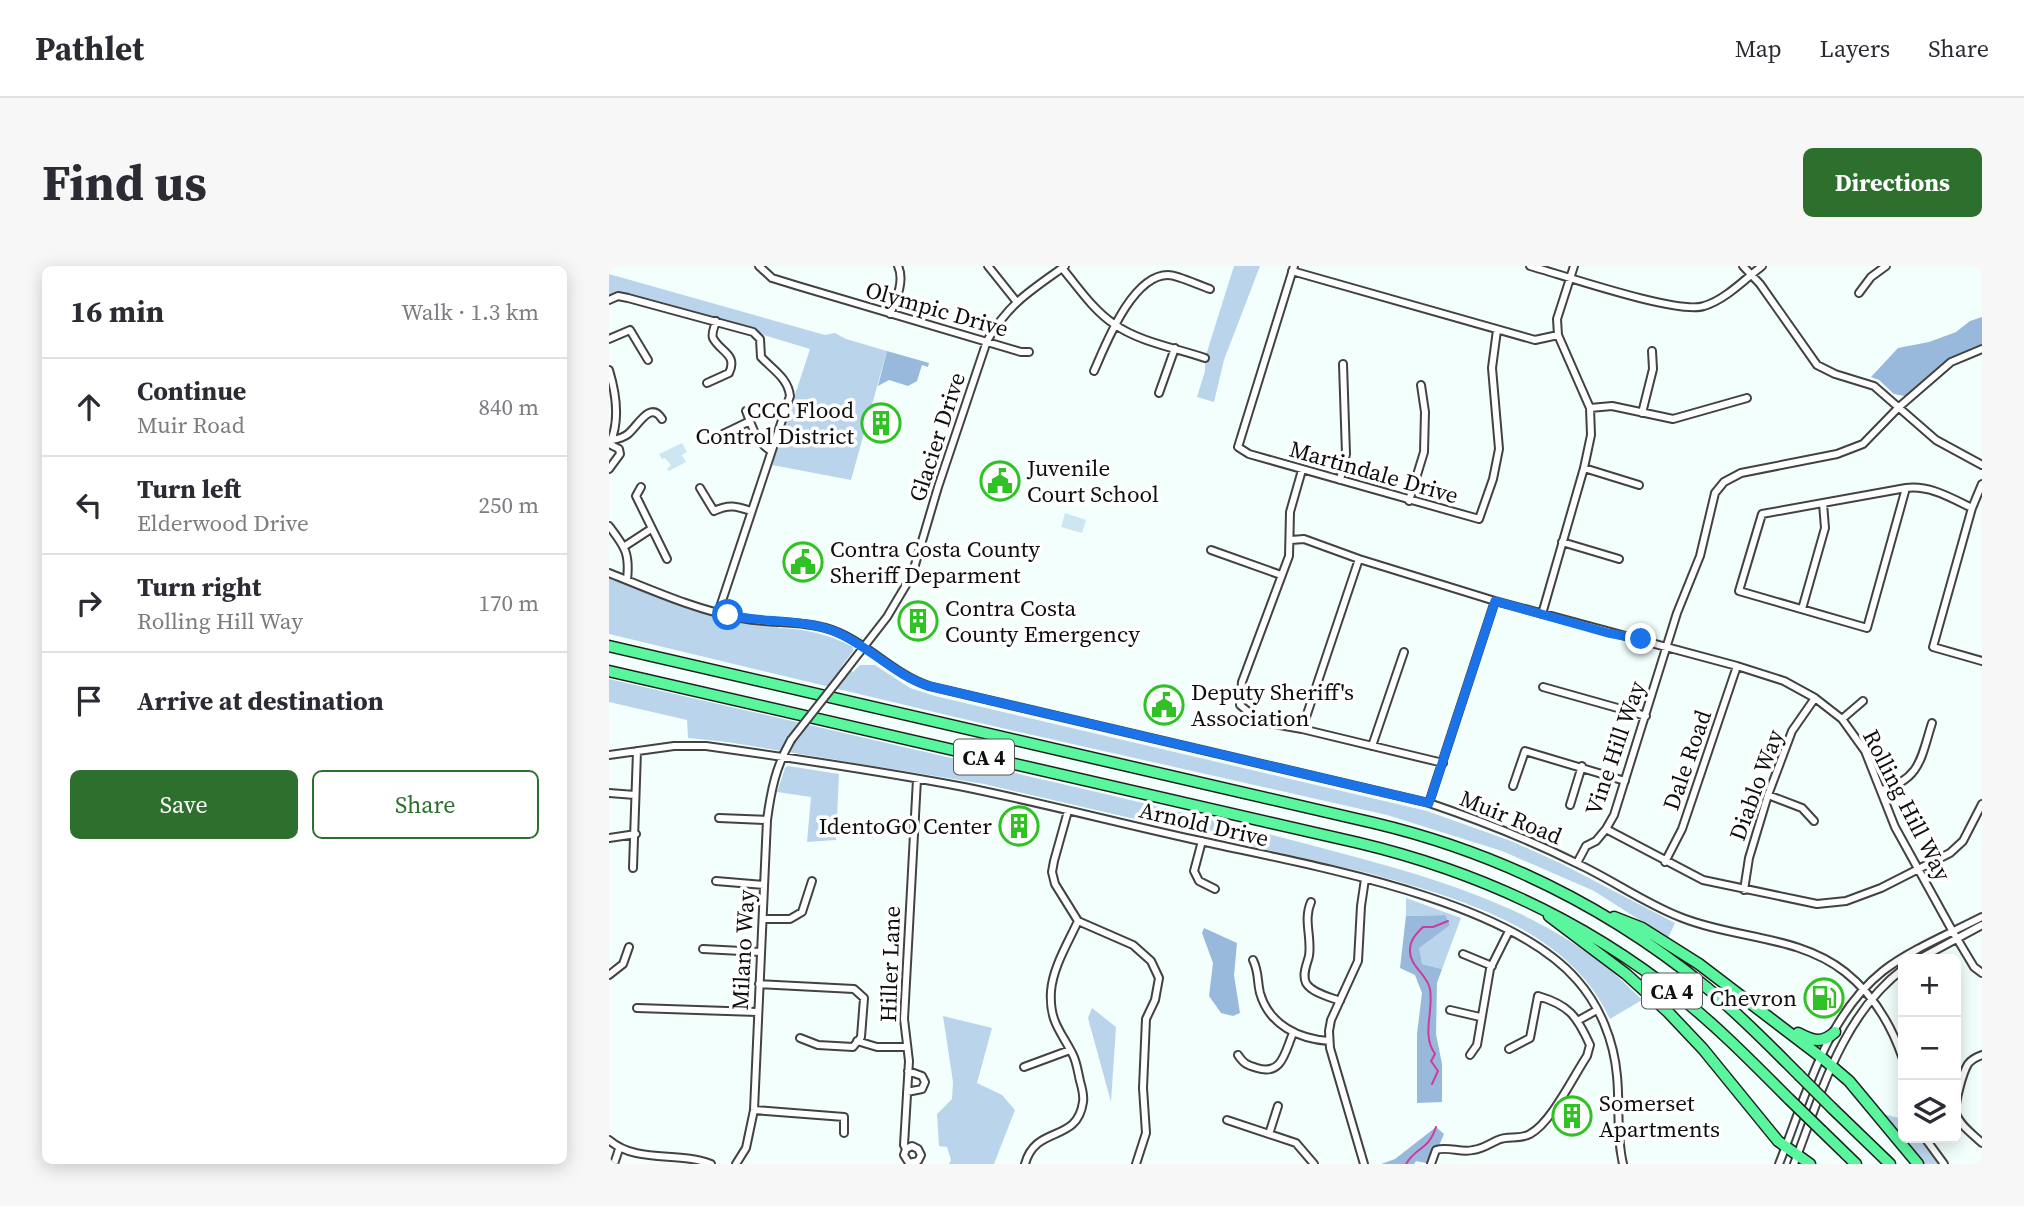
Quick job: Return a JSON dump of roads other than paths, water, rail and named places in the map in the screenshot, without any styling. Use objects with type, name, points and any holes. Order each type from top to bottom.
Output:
[{"type":"highway","name":"CA 4","points":[[609,646],[1400,829],[1501,863],[1597,911],[1643,940],[1706,988],[1890,1164]]},
{"type":"highway","name":"CA 4","points":[[609,671],[1372,846],[1461,873],[1538,906],[1599,940],[1660,982],[1721,1033],[1856,1164]]},
{"type":"highway","points":[[1538,906],[1557,924],[1626,974],[1668,1012],[1709,1055],[1777,1141],[1786,1146],[1795,1159],[1810,1164]]},
{"type":"highway","points":[[1597,911],[1631,923],[1699,964],[1821,1057],[1849,1082],[1917,1164]]},
{"type":"highway","points":[[1778,1024],[1820,1041],[1835,1032]]},
{"type":"street","name":"Olympic Drive","points":[[759,266],[772,278],[1021,352],[1029,352]]},
{"type":"street","points":[[890,314],[898,295],[898,266]]},
{"type":"street","points":[[988,266],[1016,301]]},
{"type":"street","points":[[1530,266],[1675,307],[1701,308],[1712,303],[1762,266]]},
{"type":"street","points":[[1542,614],[1591,435],[1590,408],[1558,335],[1557,319],[1574,266]]},
{"type":"street","points":[[1744,266],[1817,365],[1835,374],[1874,386],[1936,440],[1982,466]]},
{"type":"street","points":[[1859,292],[1871,277],[1886,266]]},
{"type":"street","points":[[1064,267],[1087,299],[1114,324],[1139,336],[1205,358]]},
{"type":"street","name":"Glacier Drive","points":[[791,740],[897,603],[912,575],[987,341],[999,319],[1016,301],[1064,267]]},
{"type":"street","points":[[1293,269],[1535,340],[1558,335]]},
{"type":"street","name":"Martindale Drive","points":[[1293,269],[1238,447],[1249,454],[1302,470],[1479,519],[1493,479],[1499,449],[1492,368],[1497,330]]},
{"type":"street","points":[[1094,371],[1124,307],[1149,281],[1168,275],[1210,289]]},
{"type":"street","points":[[609,300],[618,296],[628,298],[753,332],[760,339],[761,357],[784,379],[789,390],[790,396],[718,613]]},
{"type":"street","points":[[707,383],[729,373],[732,366],[731,356],[713,339],[716,321]]},
{"type":"street","points":[[609,340],[630,330],[648,359]]},
{"type":"street","points":[[1159,393],[1175,348]]},
{"type":"street","name":"Vine Hill Way","points":[[1577,863],[1586,846],[1596,841],[1607,829],[1625,781],[1666,647],[1700,556],[1715,493],[1724,482],[1741,473],[1852,450],[1871,438],[1899,407],[1951,362],[1982,348]]},
{"type":"street","points":[[1642,413],[1653,369],[1652,351]]},
{"type":"street","points":[[1340,480],[1346,454],[1343,364]]},
{"type":"street","points":[[609,370],[617,426],[610,443]]},
{"type":"street","points":[[1409,501],[1424,452],[1425,412],[1421,385]]},
{"type":"street","points":[[1590,408],[1612,406],[1673,419],[1747,398]]},
{"type":"street","points":[[746,411],[755,434],[763,446],[771,451]]},
{"type":"street","points":[[610,443],[624,437],[646,414],[659,413],[662,419]]},
{"type":"street","points":[[723,434],[750,421]]},
{"type":"street","points":[[609,469],[620,454],[619,449],[610,443]]},
{"type":"street","points":[[1584,468],[1639,485]]},
{"type":"street","points":[[1302,470],[1290,512],[1289,556],[1242,682],[1240,705],[1261,722],[1302,729],[1443,763]]},
{"type":"street","points":[[1982,484],[1972,508],[1933,647],[1982,661]]},
{"type":"street","points":[[641,487],[636,496],[667,559]]},
{"type":"street","points":[[700,488],[714,511],[734,505],[751,511]]},
{"type":"street","points":[[1906,488],[1867,628],[1739,591],[1762,514],[1906,488],[1929,489],[1972,508]]},
{"type":"street","points":[[1802,609],[1825,528],[1823,503]]},
{"type":"street","points":[[609,526],[625,546],[629,561],[627,580]]},
{"type":"street","points":[[625,546],[651,529]]},
{"type":"street","name":"Rolling Hill Way","points":[[1291,540],[1304,539],[1495,601],[1737,666],[1784,681],[1815,698],[1842,719],[1865,751],[1895,827],[1973,967],[1982,973]]},
{"type":"street","points":[[1562,542],[1619,559]]},
{"type":"street","points":[[1211,550],[1282,575]]},
{"type":"street","points":[[1302,729],[1359,559]]},
{"type":"street","name":"Muir Road","points":[[609,573],[718,613],[753,620],[818,626],[833,631],[863,647],[907,678],[929,686],[1429,803],[1490,824],[1577,863],[1677,916],[1727,932],[1781,942],[1813,953],[1844,971],[1864,989],[1891,1030],[1898,1047]]},
{"type":"street","points":[[1429,803],[1495,601]]},
{"type":"street","points":[[1372,746],[1405,652]]},
{"type":"street","name":"Dale Road","points":[[1665,862],[1682,829],[1737,666]]},
{"type":"street","points":[[1543,687],[1646,716]]},
{"type":"street","name":"Diablo Way","points":[[1744,890],[1749,858],[1768,795],[1792,731],[1815,698]]},
{"type":"street","points":[[1842,719],[1863,701]]},
{"type":"street","points":[[1882,790],[1908,779],[1917,766],[1932,723]]},
{"type":"street","name":"Milano Way","points":[[736,1164],[746,1149],[754,1110],[767,820],[771,791],[781,757],[791,740]]},
{"type":"street","name":"Arnold Drive","points":[[609,755],[690,745],[917,779],[1365,879],[1452,906],[1509,931],[1547,952],[1579,982],[1597,1010],[1611,1042],[1616,1067],[1618,1137],[1623,1164]]},
{"type":"street","points":[[633,868],[637,751]]},
{"type":"street","points":[[1513,786],[1525,751],[1625,781]]},
{"type":"street","points":[[1570,805],[1582,766]]},
{"type":"street","name":"Hiller Lane","points":[[906,1149],[904,1145],[908,1071],[904,1019],[917,779]]},
{"type":"street","points":[[609,793],[635,795]]},
{"type":"street","points":[[1768,795],[1802,808],[1814,821]]},
{"type":"street","points":[[1607,829],[1703,880],[1817,904],[1846,901],[1881,888],[1950,853],[1963,841],[1982,804]]},
{"type":"street","points":[[1068,811],[1052,872],[1055,884],[1078,921],[1133,944],[1151,961],[1159,978],[1155,1000],[1146,1019],[1143,1088],[1146,1133],[1136,1164]]},
{"type":"street","points":[[719,818],[767,820]]},
{"type":"street","points":[[609,838],[636,834]]},
{"type":"street","points":[[1202,842],[1194,872],[1199,881],[1215,889]]},
{"type":"street","points":[[1364,1164],[1329,1041],[1331,1020],[1360,954],[1361,906],[1365,879]]},
{"type":"street","points":[[716,881],[764,885]]},
{"type":"street","points":[[763,919],[790,919],[802,912],[812,881]]},
{"type":"street","points":[[1311,902],[1307,912],[1310,952],[1304,974],[1307,984],[1315,991],[1340,1000]]},
{"type":"street","points":[[1927,954],[1982,917]]},
{"type":"street","points":[[1025,1164],[1036,1143],[1061,1133],[1076,1122],[1083,1102],[1075,1058],[1054,1020],[1051,993],[1054,975],[1078,921]]},
{"type":"street","points":[[1779,1164],[1821,1057],[1864,989],[1901,958],[1982,925]]},
{"type":"street","points":[[1470,1055],[1477,1045],[1480,1017],[1492,966],[1509,931]]},
{"type":"street","points":[[609,975],[623,964],[629,947]]},
{"type":"street","points":[[703,948],[761,952]]},
{"type":"street","points":[[1463,954],[1492,966]]},
{"type":"street","points":[[1253,960],[1259,972],[1261,996],[1276,1021],[1293,1033],[1313,1040],[1329,1041]]},
{"type":"street","points":[[1795,1159],[1847,1035],[1871,999],[1898,974]]},
{"type":"street","points":[[759,984],[854,989],[864,998],[861,1037],[853,1046],[818,1045],[800,1038]]},
{"type":"street","points":[[1431,1164],[1436,1150],[1442,1148],[1469,1151],[1482,1149],[1499,1139],[1524,1137],[1533,1133],[1548,1117],[1587,1056],[1590,1045],[1579,1020],[1559,1002],[1538,996],[1530,1038],[1509,1049]]},
{"type":"street","points":[[637,1008],[757,1012]]},
{"type":"street","points":[[1450,1010],[1480,1017]]},
{"type":"street","points":[[1579,1020],[1597,1010]]},
{"type":"street","points":[[1238,1055],[1244,1064],[1265,1070],[1275,1069],[1281,1062],[1293,1033]]},
{"type":"street","points":[[857,1041],[877,1047],[907,1047]]},
{"type":"street","points":[[1024,1067],[1070,1050]]},
{"type":"street","points":[[1982,1055],[1967,1065],[1956,1102],[1956,1113],[1961,1122],[1982,1143]]},
{"type":"street","points":[[907,1092],[922,1089],[925,1082],[922,1076],[908,1071]]},
{"type":"street","points":[[1269,1134],[1278,1106]]},
{"type":"street","points":[[754,1110],[844,1117],[844,1133]]},
{"type":"street","points":[[1227,1120],[1296,1143],[1314,1164]]},
{"type":"street","points":[[609,1140],[619,1149],[642,1155],[698,1159],[711,1164]]},
{"type":"street","points":[[1929,1143],[1944,1164]]},
{"type":"street","points":[[614,1164],[619,1149]]},
{"type":"waterway","points":[[1432,1084],[1438,1071],[1431,1061],[1435,1054],[1428,1031],[1430,989],[1412,961],[1410,946],[1423,927],[1433,927],[1448,921]]},
{"type":"waterway","points":[[1406,1164],[1426,1145],[1436,1127]]},
{"type":"place","name":"CCC Flood Control District","points":[[881,423]]},
{"type":"place","name":"Juvenile Court School","points":[[1000,481]]},
{"type":"place","name":"Contra Costa County Sheriff Deparment","points":[[803,562]]},
{"type":"place","name":"Contra Costa County Emergency","points":[[918,621]]},
{"type":"place","name":"Deputy Sheriff's Association","points":[[1164,705]]},
{"type":"place","name":"IdentoGO Center","points":[[1019,826]]},
{"type":"place","name":"Chevron","points":[[1824,998]]},
{"type":"place","name":"Somerset Apartments","points":[[1572,1116]]}]
